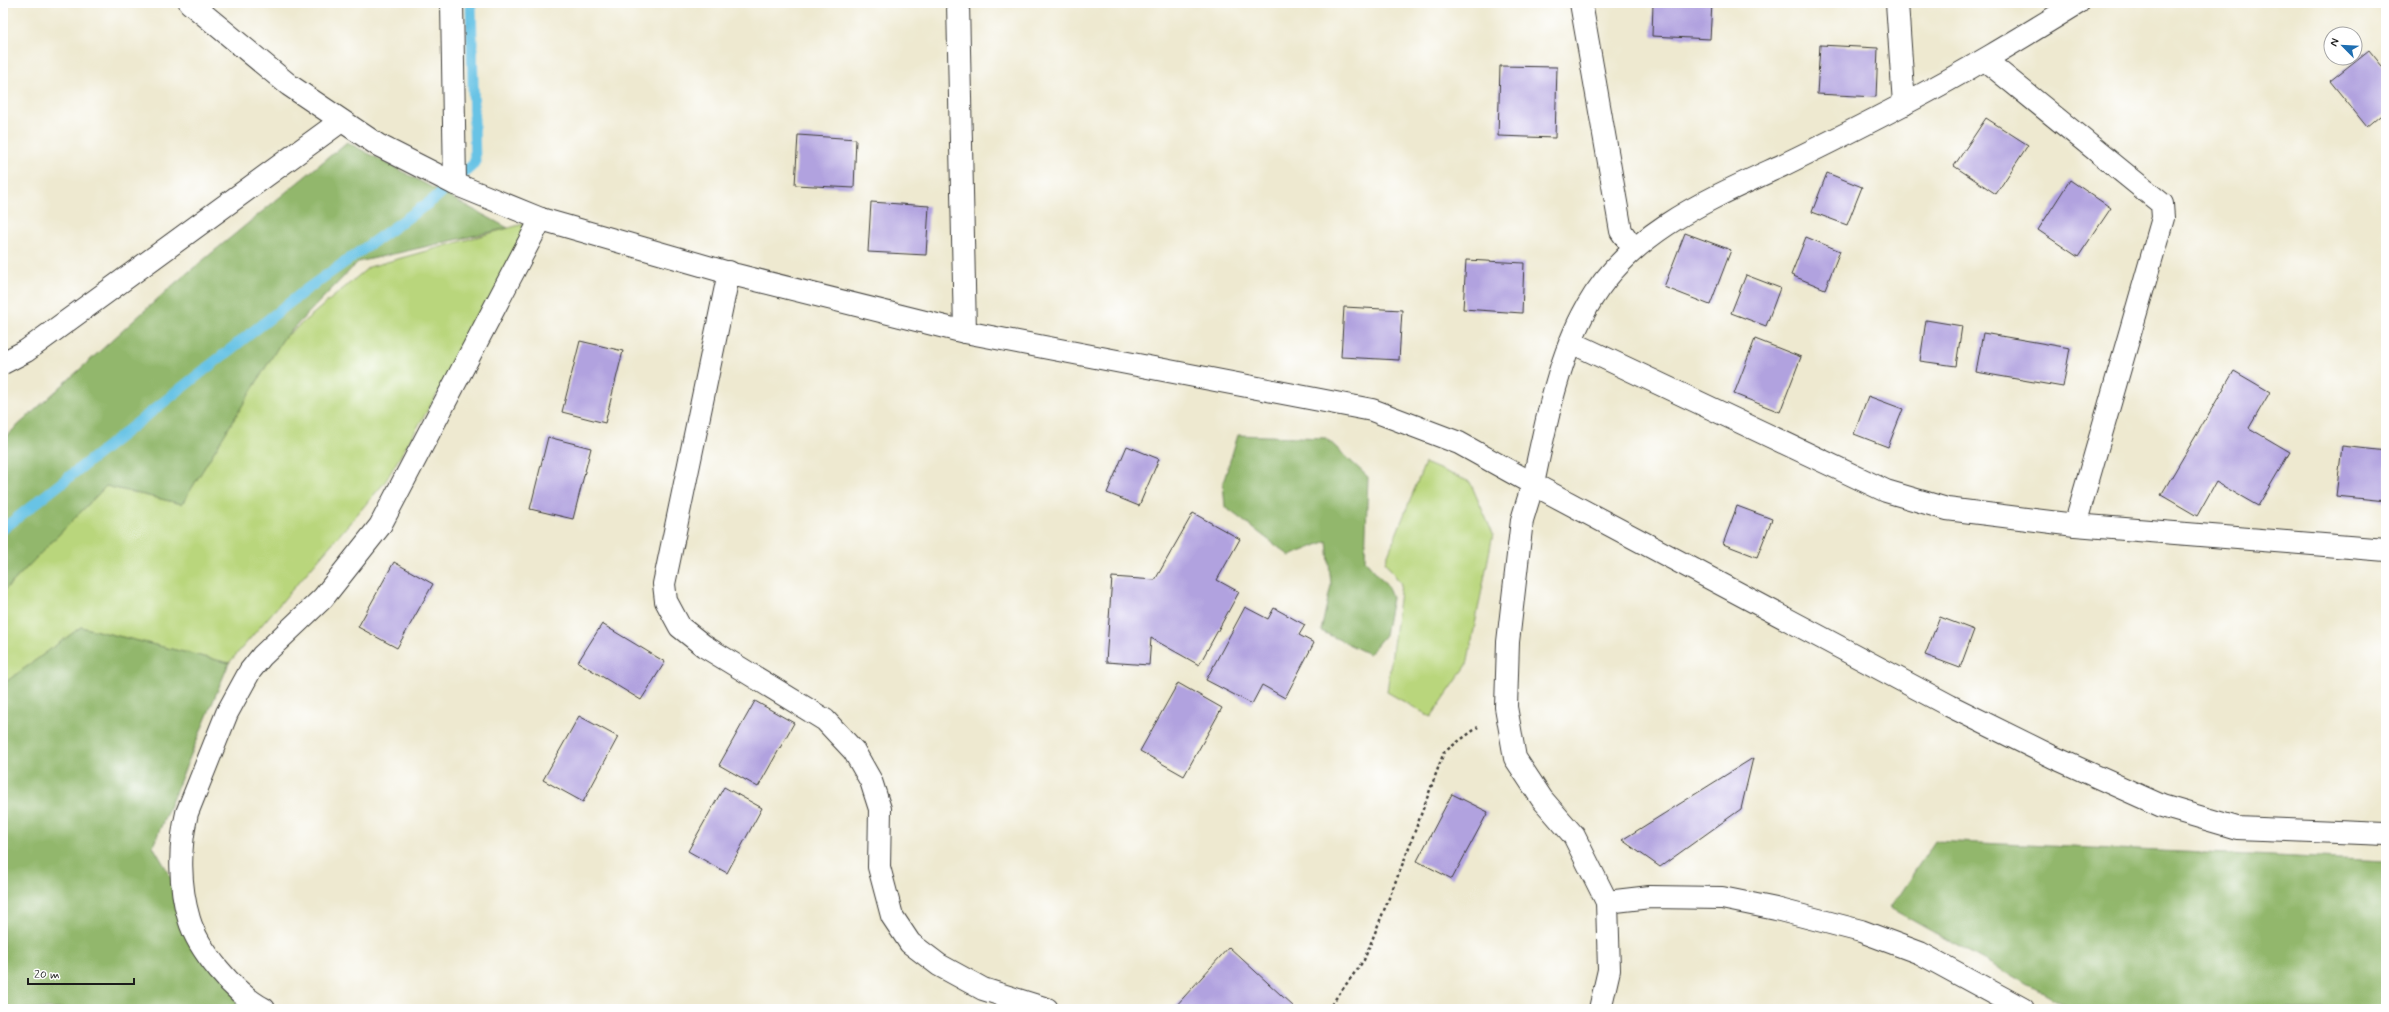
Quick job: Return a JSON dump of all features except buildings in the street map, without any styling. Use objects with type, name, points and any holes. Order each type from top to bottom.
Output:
[{"type":"street","points":[[190,3],[289,85],[378,145],[455,184],[541,218],[729,272],[965,332],[1372,410],[1460,443],[1729,591],[1832,642],[1950,706],[2053,757],[2162,806],[2237,828],[2386,834]]},
{"type":"street","points":[[452,3],[455,184]]},
{"type":"street","points":[[958,3],[965,332]]},
{"type":"street","points":[[1581,3],[1621,231],[1633,248]]},
{"type":"street","points":[[1897,3],[1904,104]]},
{"type":"street","points":[[1600,1009],[1609,970],[1607,902],[1574,836],[1542,799],[1515,758],[1506,707],[1509,634],[1522,520],[1533,484],[1548,413],[1571,342],[1587,307],[1633,248],[1687,211],[1904,104],[1985,60],[2078,3]]},
{"type":"street","points":[[1985,60],[2162,204],[2163,218],[2075,525]]},
{"type":"street","points":[[3,363],[26,350],[341,121]]},
{"type":"street","points":[[264,1009],[237,990],[224,976],[197,938],[189,920],[182,872],[184,828],[187,813],[227,713],[250,671],[262,656],[323,598],[380,526],[541,218]]},
{"type":"street","points":[[729,272],[664,584],[666,601],[680,627],[698,641],[825,720],[854,751],[871,781],[880,809],[879,867],[892,916],[910,943],[939,965],[983,988],[1047,1009]]},
{"type":"street","points":[[1571,342],[1886,491],[1947,509],[2075,525],[2386,550]]},
{"type":"street","points":[[1607,902],[1650,897],[1722,898],[1783,910],[1861,931],[1920,953],[2023,1009]]},
{"type":"path","points":[[1328,1009],[1364,960],[1405,858],[1444,752],[1506,707]]},
{"type":"green space","points":[[347,142],[508,228],[358,262],[283,339],[182,504],[106,486],[3,592],[3,439],[174,284]]},
{"type":"green space","points":[[541,219],[385,482],[229,663],[81,627],[3,684],[3,592],[106,486],[182,504],[283,339],[369,267]]},
{"type":"green space","points":[[1238,435],[1326,438],[1368,477],[1365,560],[1387,585],[1392,598],[1385,635],[1369,654],[1321,631],[1331,585],[1327,541],[1290,556],[1225,507],[1223,483]]},
{"type":"green space","points":[[1425,463],[1470,482],[1493,534],[1467,665],[1431,717],[1387,692],[1401,584],[1385,562]]},
{"type":"green space","points":[[81,627],[229,663],[153,846],[237,990],[273,1009],[3,1009],[3,684]]},
{"type":"green space","points":[[1935,841],[2386,861],[2386,1009],[2072,1009],[1890,908]]},
{"type":"waterway","points":[[3,529],[307,289],[434,199],[475,163],[471,3]]}]
